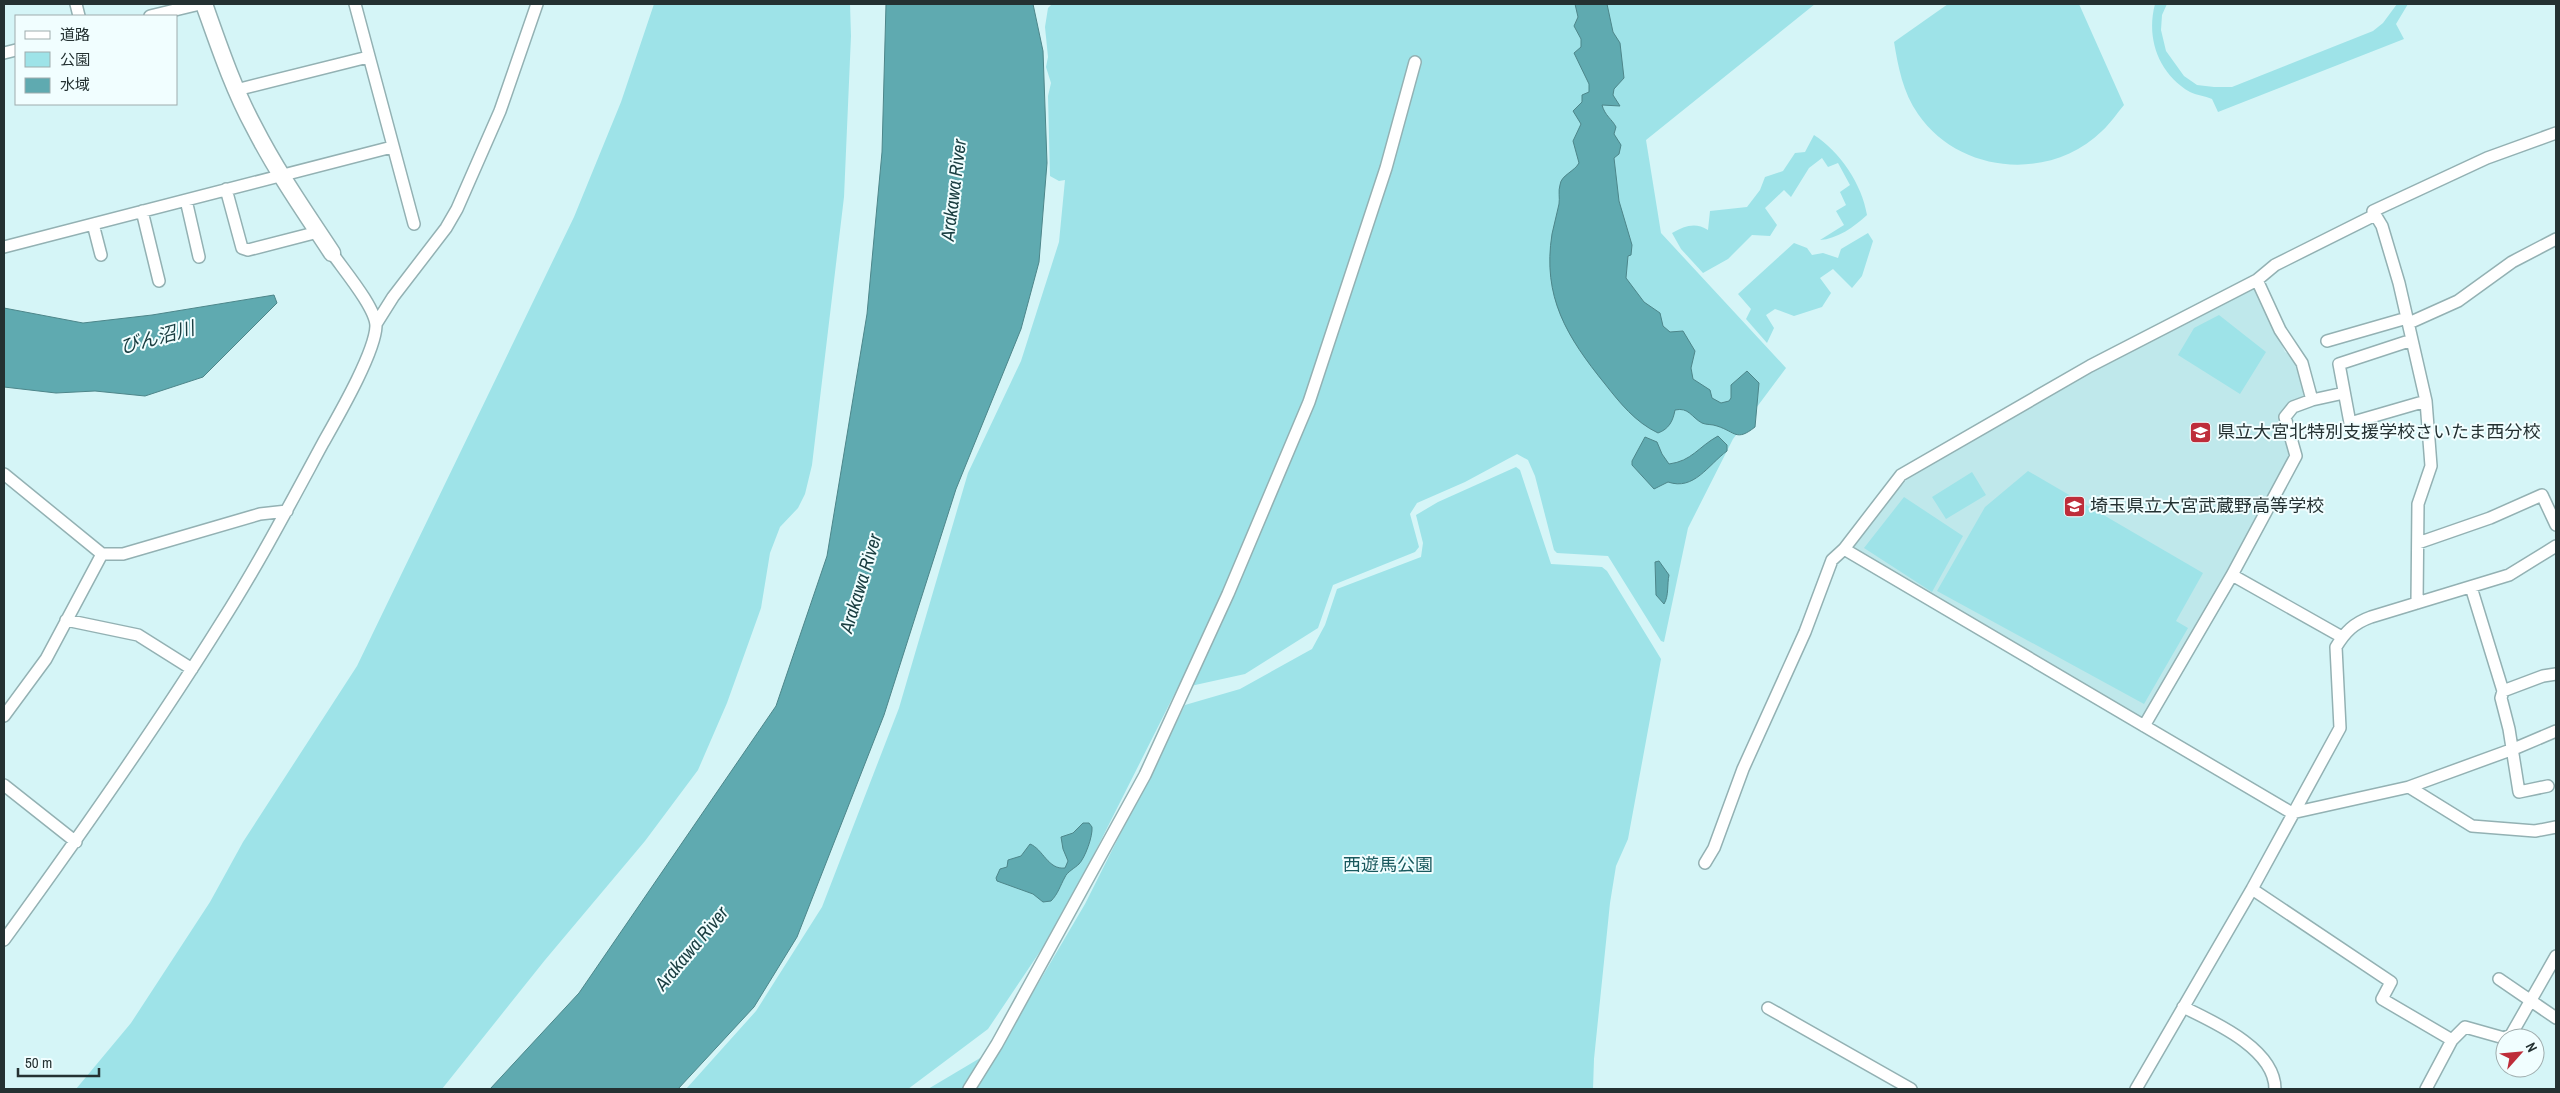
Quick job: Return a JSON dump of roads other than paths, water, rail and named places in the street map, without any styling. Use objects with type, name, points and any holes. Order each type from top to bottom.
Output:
[{"type":"street","points":[[154,15],[200,4]]},
{"type":"street","points":[[204,4],[236,90],[280,175],[370,310],[376,324]]},
{"type":"street","points":[[356,4],[368,57],[414,224]]},
{"type":"street","points":[[4,940],[76,842],[192,669],[287,512],[362,367],[376,324],[393,297],[446,228],[457,209],[500,111],[537,4]]},
{"type":"street","points":[[236,90],[368,57]]},
{"type":"street","points":[[969,1089],[1025,993],[1145,775],[1228,594],[1309,402],[1386,168],[1415,62]]},
{"type":"street","points":[[2417,603],[2418,504],[2431,466],[2426,401],[2408,320],[2382,226],[2373,211],[2442,178],[2556,133]]},
{"type":"street","points":[[4,247],[392,147]]},
{"type":"street","points":[[226,189],[242,248],[248,250],[318,232]]},
{"type":"street","points":[[186,200],[199,257]]},
{"type":"street","points":[[142,211],[159,281]]},
{"type":"street","points":[[1705,862],[1714,848],[1742,769],[1805,632],[1832,560],[1844,549],[1901,476],[2090,366],[2257,280],[2275,265],[2375,215]]},
{"type":"street","points":[[93,224],[101,255]]},
{"type":"street","points":[[2327,341],[2408,320],[2458,301],[2512,262],[2556,239]]},
{"type":"street","points":[[2257,280],[2280,330],[2302,364],[2312,400]]},
{"type":"street","points":[[2412,340],[2338,364],[2350,423],[2426,401]]},
{"type":"street","points":[[2144,726],[2232,575],[2296,456],[2285,417],[2293,407],[2312,400],[2344,393]]},
{"type":"street","points":[[4,474],[102,554],[123,554],[260,514],[287,512]]},
{"type":"street","points":[[2418,543],[2490,518],[2542,495],[2556,525]]},
{"type":"street","points":[[1844,549],[2292,813],[2408,787],[2511,750],[2556,730]]},
{"type":"street","points":[[2136,1089],[2252,889],[2340,728],[2336,647],[2342,637],[2358,622],[2509,575],[2555,550]]},
{"type":"street","points":[[4,716],[46,659],[102,554]]},
{"type":"street","points":[[2232,575],[2342,637]]},
{"type":"street","points":[[2471,587],[2503,691],[2501,698],[2509,729],[2519,792],[2548,786]]},
{"type":"street","points":[[66,620],[138,636],[192,669]]},
{"type":"street","points":[[2503,691],[2543,676],[2556,674]]},
{"type":"street","points":[[4,785],[76,842]]},
{"type":"street","points":[[2408,787],[2472,826],[2535,832],[2556,827]]},
{"type":"street","points":[[2252,889],[2391,982],[2382,999],[2452,1040]]},
{"type":"street","points":[[2426,1089],[2452,1040],[2465,1027],[2504,1038],[2512,1035],[2556,956]]},
{"type":"street","points":[[2499,979],[2556,1018]]},
{"type":"street","points":[[2183,1007],[2228,1028],[2255,1052],[2267,1065],[2275,1082],[2275,1089]]},
{"type":"street","points":[[1768,1008],[1911,1089]]},
{"type":"water","name":"Arakawa River","points":[[886,4],[1033,4],[1043,51],[1047,163],[1039,262],[1021,329],[956,489],[884,715],[797,937],[754,1007],[678,1089],[490,1089],[579,993],[776,706],[827,556],[867,314],[882,152]]},
{"type":"water","points":[[1575,4],[1607,4],[1613,32],[1620,43],[1624,78],[1614,89],[1613,95],[1620,106],[1602,105],[1616,127],[1614,134],[1621,145],[1619,154],[1614,158],[1619,201],[1632,245],[1631,255],[1628,256],[1626,278],[1644,302],[1660,313],[1663,326],[1670,332],[1683,331],[1695,351],[1691,368],[1693,379],[1710,390],[1712,398],[1721,403],[1729,401],[1731,398],[1731,385],[1747,371],[1759,383],[1755,427],[1744,434],[1736,434],[1717,426],[1704,424],[1687,411],[1680,409],[1675,410],[1670,424],[1662,431],[1658,433],[1650,429],[1628,412],[1591,367],[1579,350],[1560,315],[1554,297],[1551,277],[1552,234],[1559,204],[1561,182],[1579,163],[1573,141],[1581,124],[1573,111],[1582,102],[1582,95],[1589,92],[1589,84],[1574,53],[1581,47],[1581,39],[1574,26],[1578,17]]},
{"type":"water","name":"びん沼川","points":[[274,295],[277,303],[203,377],[145,396],[95,391],[56,393],[4,387],[4,308],[83,323],[152,315]]},
{"type":"water","points":[[1718,436],[1727,445],[1727,451],[1700,475],[1686,483],[1668,482],[1654,489],[1632,465],[1632,461],[1645,437],[1657,442],[1669,464],[1684,460]]},
{"type":"water","points":[[1659,561],[1669,575],[1664,604],[1656,595],[1655,562]]},
{"type":"water","points":[[1083,823],[1089,823],[1092,827],[1086,852],[1079,864],[1066,875],[1051,901],[1043,902],[1033,894],[997,881],[996,878],[1000,869],[1007,867],[1008,860],[1021,856],[1030,844],[1039,850],[1054,866],[1065,868],[1068,861],[1061,837],[1073,833]]},
{"type":"place","name":"県立大宮北特別支援学校さいたま西分校","points":[[2201,432]]},
{"type":"place","name":"埼玉県立大宮武蔵野高等学校","points":[[2074,506]]},
{"type":"park label","name":"西遊馬公園","points":[[1388,865]]}]
